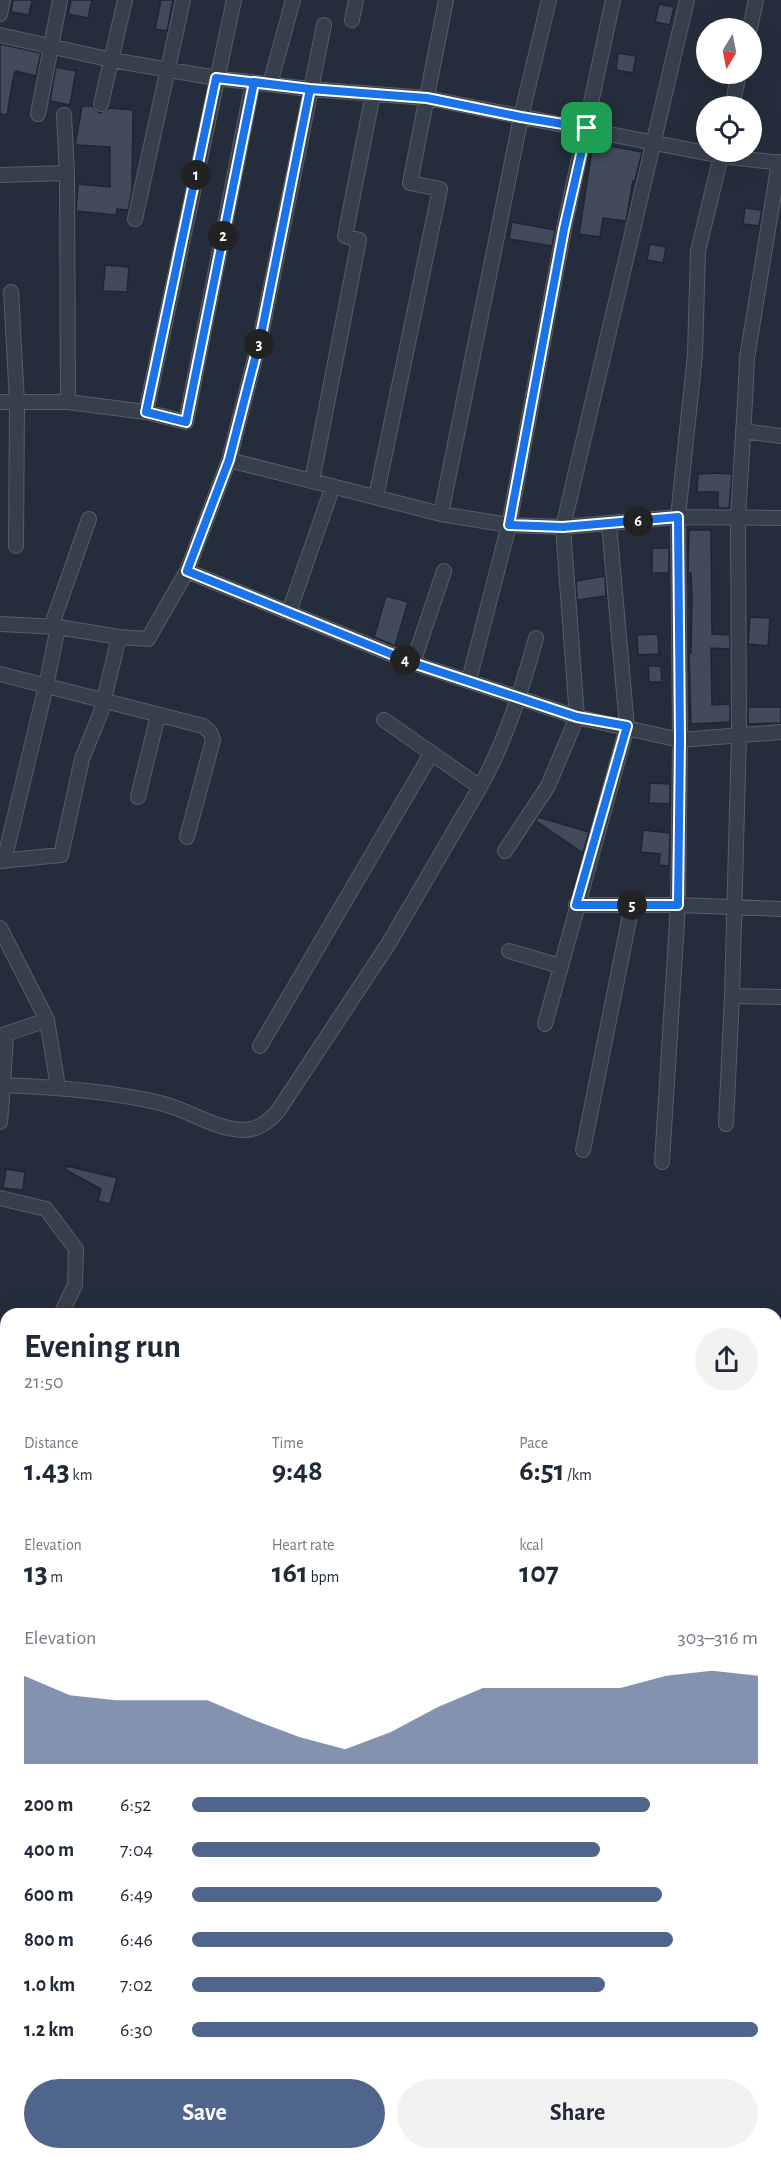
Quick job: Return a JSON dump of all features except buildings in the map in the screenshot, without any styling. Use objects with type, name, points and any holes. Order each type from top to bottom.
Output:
[{"type":"street","points":[[0,14],[3,0]]},
{"type":"street","points":[[38,114],[49,46],[60,0]]},
{"type":"street","points":[[101,104],[125,0]]},
{"type":"street","points":[[135,219],[183,0]]},
{"type":"street","points":[[146,412],[234,0]]},
{"type":"street","points":[[270,84],[293,0]]},
{"type":"street","points":[[352,20],[356,0]]},
{"type":"street","points":[[376,497],[440,189],[410,183],[446,0]]},
{"type":"street","points":[[441,514],[521,117],[549,0]]},
{"type":"street","points":[[469,680],[509,525],[564,229],[613,0]]},
{"type":"street","points":[[505,851],[548,786],[577,717],[563,527],[687,0]]},
{"type":"street","points":[[752,18],[756,0]]},
{"type":"street","points":[[0,624],[54,627],[148,639],[187,571],[229,460],[261,335],[324,25]]},
{"type":"street","points":[[0,35],[112,60],[216,78],[310,89],[427,98],[696,150]]},
{"type":"street","points":[[0,402],[68,402],[146,412],[186,422],[254,82]]},
{"type":"street","points":[[312,481],[359,240],[345,236],[373,94]]},
{"type":"street","points":[[64,116],[67,173],[68,402]]},
{"type":"street","points":[[726,1124],[732,996],[738,735],[738,517],[747,358],[780,163],[762,160]]},
{"type":"street","points":[[662,1162],[678,905],[680,740],[678,517],[694,354],[698,251],[719,162]]},
{"type":"street","points":[[0,175],[67,173]]},
{"type":"street","points":[[11,292],[17,402],[16,546]]},
{"type":"street","points":[[743,431],[781,436]]},
{"type":"street","points":[[229,460],[441,514],[509,525],[563,527],[678,517],[781,519]]},
{"type":"street","points":[[289,612],[333,486]]},
{"type":"street","points":[[89,519],[54,627],[46,686],[2,861],[61,855],[82,759],[104,700],[119,637]]},
{"type":"street","points":[[545,1024],[627,726],[609,524]]},
{"type":"street","points":[[187,571],[413,663],[577,717],[627,726],[680,740],[781,732]]},
{"type":"street","points":[[413,663],[444,571]]},
{"type":"street","points":[[3,1085],[58,1087],[162,1104],[224,1128],[245,1130],[265,1125],[278,1111],[389,943],[494,763],[519,698],[536,638]]},
{"type":"street","points":[[0,674],[203,726],[210,732],[213,740],[187,837]]},
{"type":"street","points":[[138,797],[158,715]]},
{"type":"street","points":[[384,720],[480,787]]},
{"type":"street","points":[[260,1046],[431,754]]},
{"type":"street","points":[[576,905],[678,905],[733,909],[781,909]]},
{"type":"street","points":[[583,1150],[632,905]]},
{"type":"street","points":[[0,928],[47,1020],[58,1087]]},
{"type":"street","points":[[509,951],[560,966]]},
{"type":"street","points":[[732,996],[781,997]]},
{"type":"street","points":[[0,1122],[3,1035],[47,1020]]},
{"type":"street","points":[[0,1198],[46,1209],[76,1249],[75,1285],[64,1308]]},
{"type":"route","points":[[587,128],[427,98],[310,89],[216,78],[146,412],[186,422],[254,82],[310,89],[261,335],[229,460],[187,571],[413,663],[577,717],[627,726],[576,905],[678,905],[680,740],[678,517],[563,527],[509,525],[564,229],[587,128]]}]
